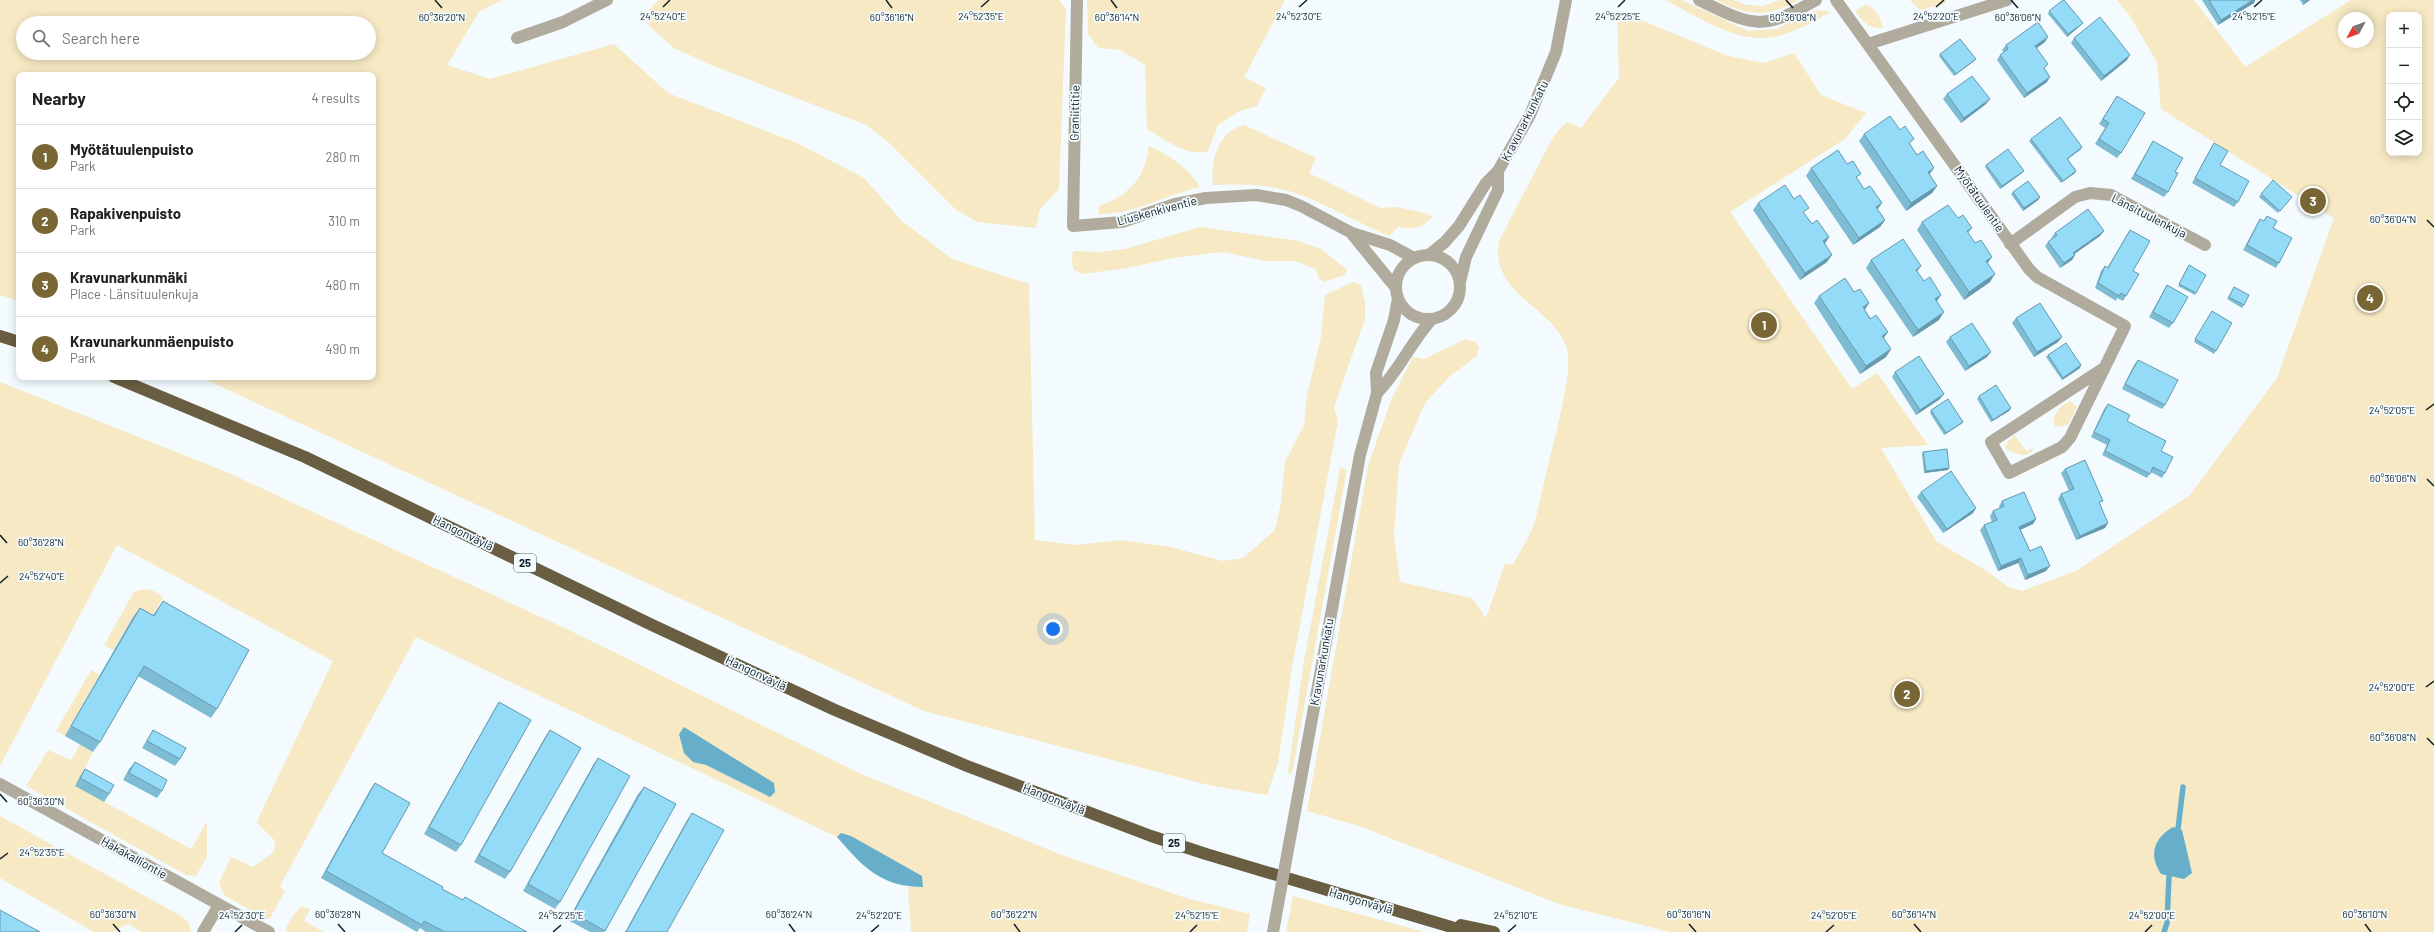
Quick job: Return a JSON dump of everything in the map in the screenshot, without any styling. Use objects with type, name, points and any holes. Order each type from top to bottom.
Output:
[{"type":"highway","points":[[0,336],[16,341]]},
{"type":"highway","name":"Hangonväylä","points":[[121,380],[306,457],[652,625],[835,710],[960,763],[1158,838],[1468,932]]},
{"type":"highway","name":"Hangonväylä","points":[[1418,917],[1494,932]]},
{"type":"street","points":[[517,38],[564,22],[607,0]]},
{"type":"street","name":"Graniittitie","points":[[1073,226],[1077,0]]},
{"type":"street","name":"Kravunarkunkatu","points":[[1430,255],[1459,226],[1486,183],[1498,171],[1530,115],[1544,85],[1556,52],[1566,0]]},
{"type":"street","points":[[1699,0],[1744,21],[1757,23],[1780,18],[1816,0]]},
{"type":"street","name":"Myötätuulentie","points":[[1836,0],[2029,270],[2037,277],[2125,326],[2070,438],[2062,447],[2009,473],[1991,442],[2104,368]]},
{"type":"street","points":[[1868,44],[2007,0]]},
{"type":"street","name":"Kravunarkunkatu","points":[[1460,282],[1466,257],[1498,190],[1498,171]]},
{"type":"street","name":"Länsituulenkuja","points":[[2010,244],[2075,197],[2090,193],[2111,195],[2205,245]]},
{"type":"street","name":"Liuskenkiventie","points":[[1073,226],[1122,222],[1175,204],[1206,198],[1256,195],[1293,203],[1323,216],[1352,233],[1390,246],[1414,258]]},
{"type":"street","name":"Liuskenkiventie","points":[[1352,233],[1397,293]]},
{"type":"street","points":[[1430,255],[1440,257],[1450,263],[1457,272],[1460,282],[1459,297],[1455,305],[1442,317],[1421,319],[1411,315],[1397,293],[1401,270],[1414,258],[1430,255]]},
{"type":"street","name":"Kravunarkunkatu","points":[[1273,932],[1360,455],[1377,393],[1376,373],[1394,320],[1397,293]]},
{"type":"street","name":"Kravunarkunkatu","points":[[1377,393],[1389,381],[1413,343],[1432,319]]},
{"type":"street","name":"Hakakalliontie","points":[[0,784],[269,932]]},
{"type":"street","points":[[203,932],[219,905]]},
{"type":"shaded area","points":[[0,0],[502,0],[479,12],[447,65],[490,79],[614,44],[668,93],[797,143],[864,178],[901,220],[952,259],[1029,284],[1035,540],[1075,545],[1121,540],[1170,547],[1223,561],[1243,558],[1275,530],[1281,503],[1285,462],[1304,425],[1307,396],[1321,337],[1325,295],[1353,282],[1361,285],[1365,303],[1365,319],[1334,407],[1338,421],[1292,668],[1278,763],[1267,795],[1208,785],[924,711],[207,380],[376,380],[376,72],[16,72],[16,300],[0,295]]},
{"type":"shaded area","points":[[659,0],[1059,0],[1066,9],[1059,189],[1040,209],[1036,228],[977,222],[955,209],[887,141],[866,125],[711,65],[674,48],[649,26],[647,12]]},
{"type":"shaded area","points":[[1087,0],[1285,0],[1244,77],[1266,88],[1257,106],[1240,111],[1218,125],[1208,151],[1192,152],[1184,150],[1147,129],[1145,65],[1120,50],[1098,48],[1088,34]]},
{"type":"shaded area","points":[[1665,0],[1682,0],[1748,31],[1776,29],[1816,10],[1831,12],[1800,28],[1782,35],[1765,38],[1752,38],[1726,31]]},
{"type":"shaded area","points":[[1716,0],[1733,0],[1747,5],[1763,6],[1780,0],[1799,0],[1777,10],[1758,13],[1738,9]]},
{"type":"shaded area","points":[[1910,0],[1946,0],[1945,4],[1920,10]]},
{"type":"shaded area","points":[[2117,0],[2194,0],[2245,67],[2351,0],[2434,0],[2434,932],[1670,932],[1562,905],[1359,826],[1307,811],[1368,466],[1391,400],[1413,357],[1424,359],[1466,339],[1475,342],[1479,347],[1477,356],[1449,377],[1425,403],[1399,464],[1394,535],[1400,582],[1472,598],[1486,618],[1505,563],[1513,565],[1534,524],[1565,392],[1568,374],[1567,349],[1560,334],[1550,322],[1513,288],[1504,275],[1499,260],[1499,241],[1552,139],[1561,127],[1568,122],[1581,128],[1619,78],[1617,10],[1728,56],[1764,63],[1794,53],[1821,95],[1866,113],[1845,139],[1730,212],[1852,389],[1877,373],[1928,445],[1881,448],[1936,541],[1990,573],[2008,587],[2022,591],[2076,571],[2190,495],[2277,378],[2334,218],[2161,109],[2157,62],[2130,16]]},
{"type":"shaded area","points":[[1865,5],[1875,10],[1883,28],[1870,26],[1858,15],[1855,11]]},
{"type":"shaded area","points":[[1244,125],[1316,158],[1309,173],[1380,208],[1395,207],[1426,213],[1433,217],[1421,226],[1413,228],[1398,227],[1389,236],[1307,197],[1285,190],[1254,185],[1213,185],[1213,166],[1222,140],[1235,129]]},
{"type":"shaded area","points":[[1149,146],[1178,163],[1190,174],[1200,187],[1187,190],[1136,208],[1098,214],[1099,206],[1110,202],[1127,191],[1140,176],[1147,157]]},
{"type":"shaded area","points":[[1200,227],[1298,241],[1321,249],[1347,270],[1345,275],[1324,282],[1319,278],[1315,269],[1296,261],[1265,261],[1223,252],[1173,258],[1127,268],[1083,274],[1074,270],[1072,262],[1073,251],[1099,252],[1125,249]]},
{"type":"shaded area","points":[[0,382],[224,471],[571,631],[861,774],[1062,855],[1186,898],[1250,914],[1247,932],[911,932],[908,887],[922,887],[922,876],[841,834],[837,837],[416,637],[280,886],[285,892],[270,918],[267,919],[225,896],[219,883],[231,857],[253,867],[274,852],[275,841],[257,823],[333,661],[117,545],[0,766]],"holes":[[[684,727],[769,797],[706,765],[693,762]]]},
{"type":"shaded area","points":[[2070,401],[2077,407],[2068,425],[2055,427],[2054,419],[2057,411]]},
{"type":"shaded area","points":[[2015,435],[2026,451],[2033,448],[2032,452],[2021,455],[2005,448],[2007,442]]},
{"type":"shaded area","points":[[1340,468],[1347,470],[1292,774],[1288,773],[1304,661]]},
{"type":"shaded area","points":[[144,589],[152,590],[163,597],[148,625],[114,651],[104,645],[134,592]]},
{"type":"shaded area","points":[[91,670],[100,675],[65,736],[56,731]]},
{"type":"shaded area","points":[[80,745],[93,752],[75,786],[191,849],[207,821],[207,857],[196,876],[186,875],[26,786],[48,750],[71,760]]},
{"type":"shaded area","points":[[0,816],[183,917],[189,923],[191,932],[142,932],[128,924],[112,932],[94,932],[0,878]]},
{"type":"shaded area","points":[[1293,896],[1424,932],[1286,932]]},
{"type":"shaded area","points":[[302,906],[310,909],[304,921],[324,932],[289,932],[285,930],[294,914]]},
{"type":"water","points":[[684,727],[774,783],[775,792],[770,797],[706,765],[693,762],[684,753],[679,734]]},
{"type":"water","points":[[2173,827],[2182,830],[2192,873],[2184,879],[2161,874],[2155,860],[2154,854],[2157,842],[2166,831]]},
{"type":"water","points":[[841,833],[851,836],[922,876],[923,887],[908,886],[896,883],[884,879],[874,873],[865,866],[837,837]]},
{"type":"building","points":[[2063,0],[2083,23],[2068,34],[2049,11]]},
{"type":"building","points":[[2209,0],[2253,0],[2221,20]]},
{"type":"building","points":[[2100,17],[2130,55],[2104,76],[2074,38]]},
{"type":"building","points":[[2038,22],[2048,37],[2035,46],[2048,64],[2044,68],[2050,77],[2027,93],[2000,55],[2008,49],[2006,45]]},
{"type":"building","points":[[1960,39],[1976,59],[1956,74],[1940,54]]},
{"type":"building","points":[[1972,76],[1990,99],[1964,118],[1947,94]]},
{"type":"building","points":[[2117,96],[2145,113],[2121,153],[2099,139],[2109,123],[2103,119]]},
{"type":"building","points":[[1890,116],[1900,130],[1905,126],[1914,139],[1909,143],[1917,155],[1923,151],[1934,168],[1928,172],[1937,186],[1911,203],[1864,134]]},
{"type":"building","points":[[2060,117],[2082,147],[2067,159],[2076,171],[2063,181],[2031,139]]},
{"type":"building","points":[[2153,141],[2183,158],[2175,172],[2178,173],[2168,192],[2135,174]]},
{"type":"building","points":[[2214,143],[2228,151],[2220,165],[2249,181],[2238,202],[2195,178]]},
{"type":"building","points":[[2008,149],[2024,171],[2002,186],[1986,165]]},
{"type":"building","points":[[1838,150],[1847,164],[1853,161],[1861,174],[1856,177],[1864,189],[1870,186],[1882,203],[1876,207],[1885,220],[1859,238],[1811,168]]},
{"type":"building","points":[[2273,180],[2292,197],[2280,211],[2261,194]]},
{"type":"building","points":[[2028,181],[2040,197],[2024,208],[2013,192]]},
{"type":"building","points":[[1785,185],[1794,199],[1800,195],[1809,208],[1803,212],[1812,224],[1817,220],[1829,237],[1823,241],[1832,255],[1805,273],[1758,203]]},
{"type":"building","points":[[1948,205],[1958,218],[1963,215],[1972,228],[1967,231],[1975,243],[1981,240],[1992,257],[1986,261],[1995,274],[1969,292],[1922,222]]},
{"type":"building","points":[[2088,209],[2104,231],[2073,253],[2075,255],[2064,263],[2048,242],[2057,235],[2055,233]]},
{"type":"building","points":[[2267,216],[2277,221],[2273,228],[2292,238],[2279,263],[2247,245],[2260,219],[2264,221]]},
{"type":"building","points":[[2130,230],[2150,241],[2133,271],[2139,274],[2126,296],[2121,293],[2119,296],[2098,283],[2105,266],[2108,268]]},
{"type":"building","points":[[1903,239],[1921,266],[1916,270],[1924,281],[1930,277],[1941,295],[1935,299],[1944,312],[1918,330],[1871,260]]},
{"type":"building","points":[[2189,265],[2206,275],[2196,293],[2179,284]]},
{"type":"building","points":[[1845,278],[1854,292],[1860,289],[1869,303],[1863,307],[1870,319],[1876,315],[1888,332],[1882,336],[1891,349],[1866,366],[1819,296]]},
{"type":"building","points":[[2167,285],[2188,297],[2173,323],[2153,312]]},
{"type":"building","points":[[2234,287],[2249,295],[2244,305],[2229,297]]},
{"type":"building","points":[[2040,303],[2062,337],[2037,352],[2016,318]]},
{"type":"building","points":[[2212,311],[2232,323],[2216,351],[2195,339]]},
{"type":"building","points":[[1972,323],[1991,352],[1969,366],[1950,337]]},
{"type":"building","points":[[2066,343],[2081,365],[2063,378],[2048,355]]},
{"type":"building","points":[[1919,356],[1944,394],[1920,410],[1895,372]]},
{"type":"building","points":[[2138,360],[2178,380],[2165,405],[2125,384]]},
{"type":"building","points":[[1996,385],[2011,408],[1993,420],[1979,396]]},
{"type":"building","points":[[1948,399],[1963,422],[1946,433],[1931,410]]},
{"type":"building","points":[[2108,404],[2130,415],[2127,421],[2166,441],[2161,451],[2173,457],[2165,473],[2153,467],[2150,474],[2105,451],[2110,440],[2094,432]]},
{"type":"building","points":[[1947,449],[1949,468],[1926,471],[1923,452]]},
{"type":"building","points":[[2085,460],[2103,501],[2099,502],[2108,523],[2080,536],[2061,494],[2074,489],[2065,469]]},
{"type":"building","points":[[1951,471],[1976,508],[1947,529],[1921,492]]},
{"type":"building","points":[[2024,492],[2036,519],[2019,527],[2030,551],[2041,546],[2050,566],[2028,575],[2021,558],[2001,566],[1984,525],[1997,520],[1993,511],[2004,506],[2002,501]]},
{"type":"building","points":[[163,601],[249,650],[217,709],[144,666],[100,742],[71,726],[140,608],[154,616]]},
{"type":"building","points":[[499,702],[531,720],[461,845],[429,827]]},
{"type":"building","points":[[153,730],[186,748],[180,759],[147,741]]},
{"type":"building","points":[[550,730],[581,748],[510,872],[479,855]]},
{"type":"building","points":[[598,758],[630,776],[560,902],[528,884]]},
{"type":"building","points":[[135,762],[167,780],[162,791],[129,773]]},
{"type":"building","points":[[85,769],[114,785],[109,794],[80,778]]},
{"type":"building","points":[[375,783],[410,803],[382,853],[443,887],[442,889],[463,900],[465,897],[527,932],[445,932],[424,921],[422,925],[326,871]]},
{"type":"building","points":[[644,787],[676,804],[605,931],[573,913]]},
{"type":"building","points":[[692,813],[724,830],[667,932],[626,932]]},
{"type":"building","points":[[0,910],[40,932],[0,932]]},
{"type":"waterway","points":[[2178,829],[2183,787]]},
{"type":"waterway","points":[[2164,932],[2167,923],[2169,876]]},
{"type":"place","name":"Kravunarkunmäki","points":[[2313,201]]},
{"type":"place","name":"Kravunarkunmäenpuisto","points":[[2370,298]]},
{"type":"place","name":"Myötätuulenpuisto","points":[[1764,325]]},
{"type":"place","name":"Rapakivenpuisto","points":[[1907,694]]}]
